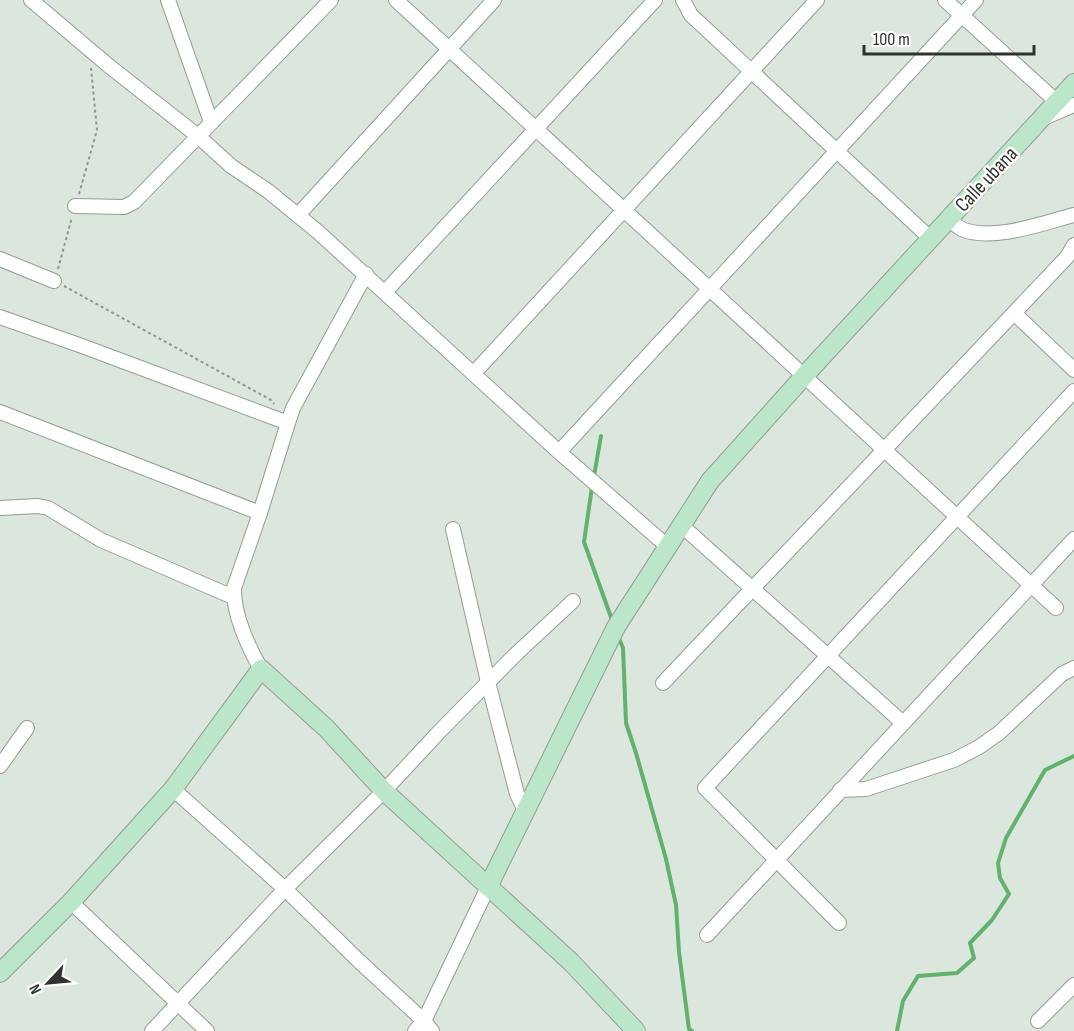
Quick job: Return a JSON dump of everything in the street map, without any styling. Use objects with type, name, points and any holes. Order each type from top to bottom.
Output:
[{"type":"street","points":[[32,0],[109,66],[198,136],[231,166],[268,191],[366,273],[559,452],[668,546]]},
{"type":"street","points":[[168,0],[211,122]]},
{"type":"street","points":[[75,206],[124,207],[134,202],[331,0]]},
{"type":"street","points":[[396,0],[1056,608]]},
{"type":"street","points":[[298,215],[494,0]]},
{"type":"street","points":[[385,291],[655,0]]},
{"type":"street","points":[[683,0],[691,15],[931,239]]},
{"type":"street","points":[[474,373],[817,0]]},
{"type":"street","points":[[945,0],[1065,103]]},
{"type":"street","points":[[559,452],[976,0]]},
{"type":"street","name":"Calle ubana","points":[[488,887],[616,627],[710,481],[1040,120],[1065,103],[1074,83]]},
{"type":"street","points":[[949,219],[961,229],[1000,233],[1074,215]]},
{"type":"street","points":[[663,683],[1067,257],[1074,245]]},
{"type":"street","points":[[0,259],[54,281]]},
{"type":"street","points":[[366,273],[293,408],[234,588],[233,597],[250,650],[261,669],[326,728],[384,791],[571,962],[630,1029]]},
{"type":"street","points":[[1014,313],[1074,370]]},
{"type":"street","points":[[0,317],[288,423]]},
{"type":"street","points":[[839,923],[705,788],[1074,391]]},
{"type":"street","points":[[0,412],[260,513]]},
{"type":"street","points":[[0,508],[38,506],[48,508],[101,540],[233,597]]},
{"type":"street","points":[[681,525],[903,723]]},
{"type":"street","points":[[453,530],[488,682],[517,794],[525,810]]},
{"type":"street","points":[[707,935],[1074,539]]},
{"type":"street","points":[[152,1031],[285,889],[384,791],[488,682],[573,601]]},
{"type":"street","points":[[840,790],[866,789],[954,760],[979,747],[999,733],[1062,674],[1074,668]]},
{"type":"street","points":[[0,973],[71,902],[173,789],[261,669]]},
{"type":"street","points":[[0,766],[5,749],[27,728]]},
{"type":"street","points":[[173,789],[285,889],[424,1028],[488,887]]},
{"type":"street","points":[[71,902],[207,1031]]},
{"type":"street","points":[[1038,1021],[1074,985]]},
{"type":"path","points":[[93,52],[91,74],[97,130],[54,281],[271,400],[288,423]]},
{"type":"waterway","points":[[594,476],[601,436]]},
{"type":"waterway","points":[[592,487],[584,542],[612,620]]},
{"type":"waterway","points":[[618,636],[623,648],[626,723],[666,859],[676,905],[679,952],[689,1029],[692,1031]]},
{"type":"waterway","points":[[897,1031],[903,1001],[918,976],[957,973],[974,958],[970,943],[992,920],[1009,894],[1000,878],[998,863],[1006,838],[1045,770],[1074,756]]}]
